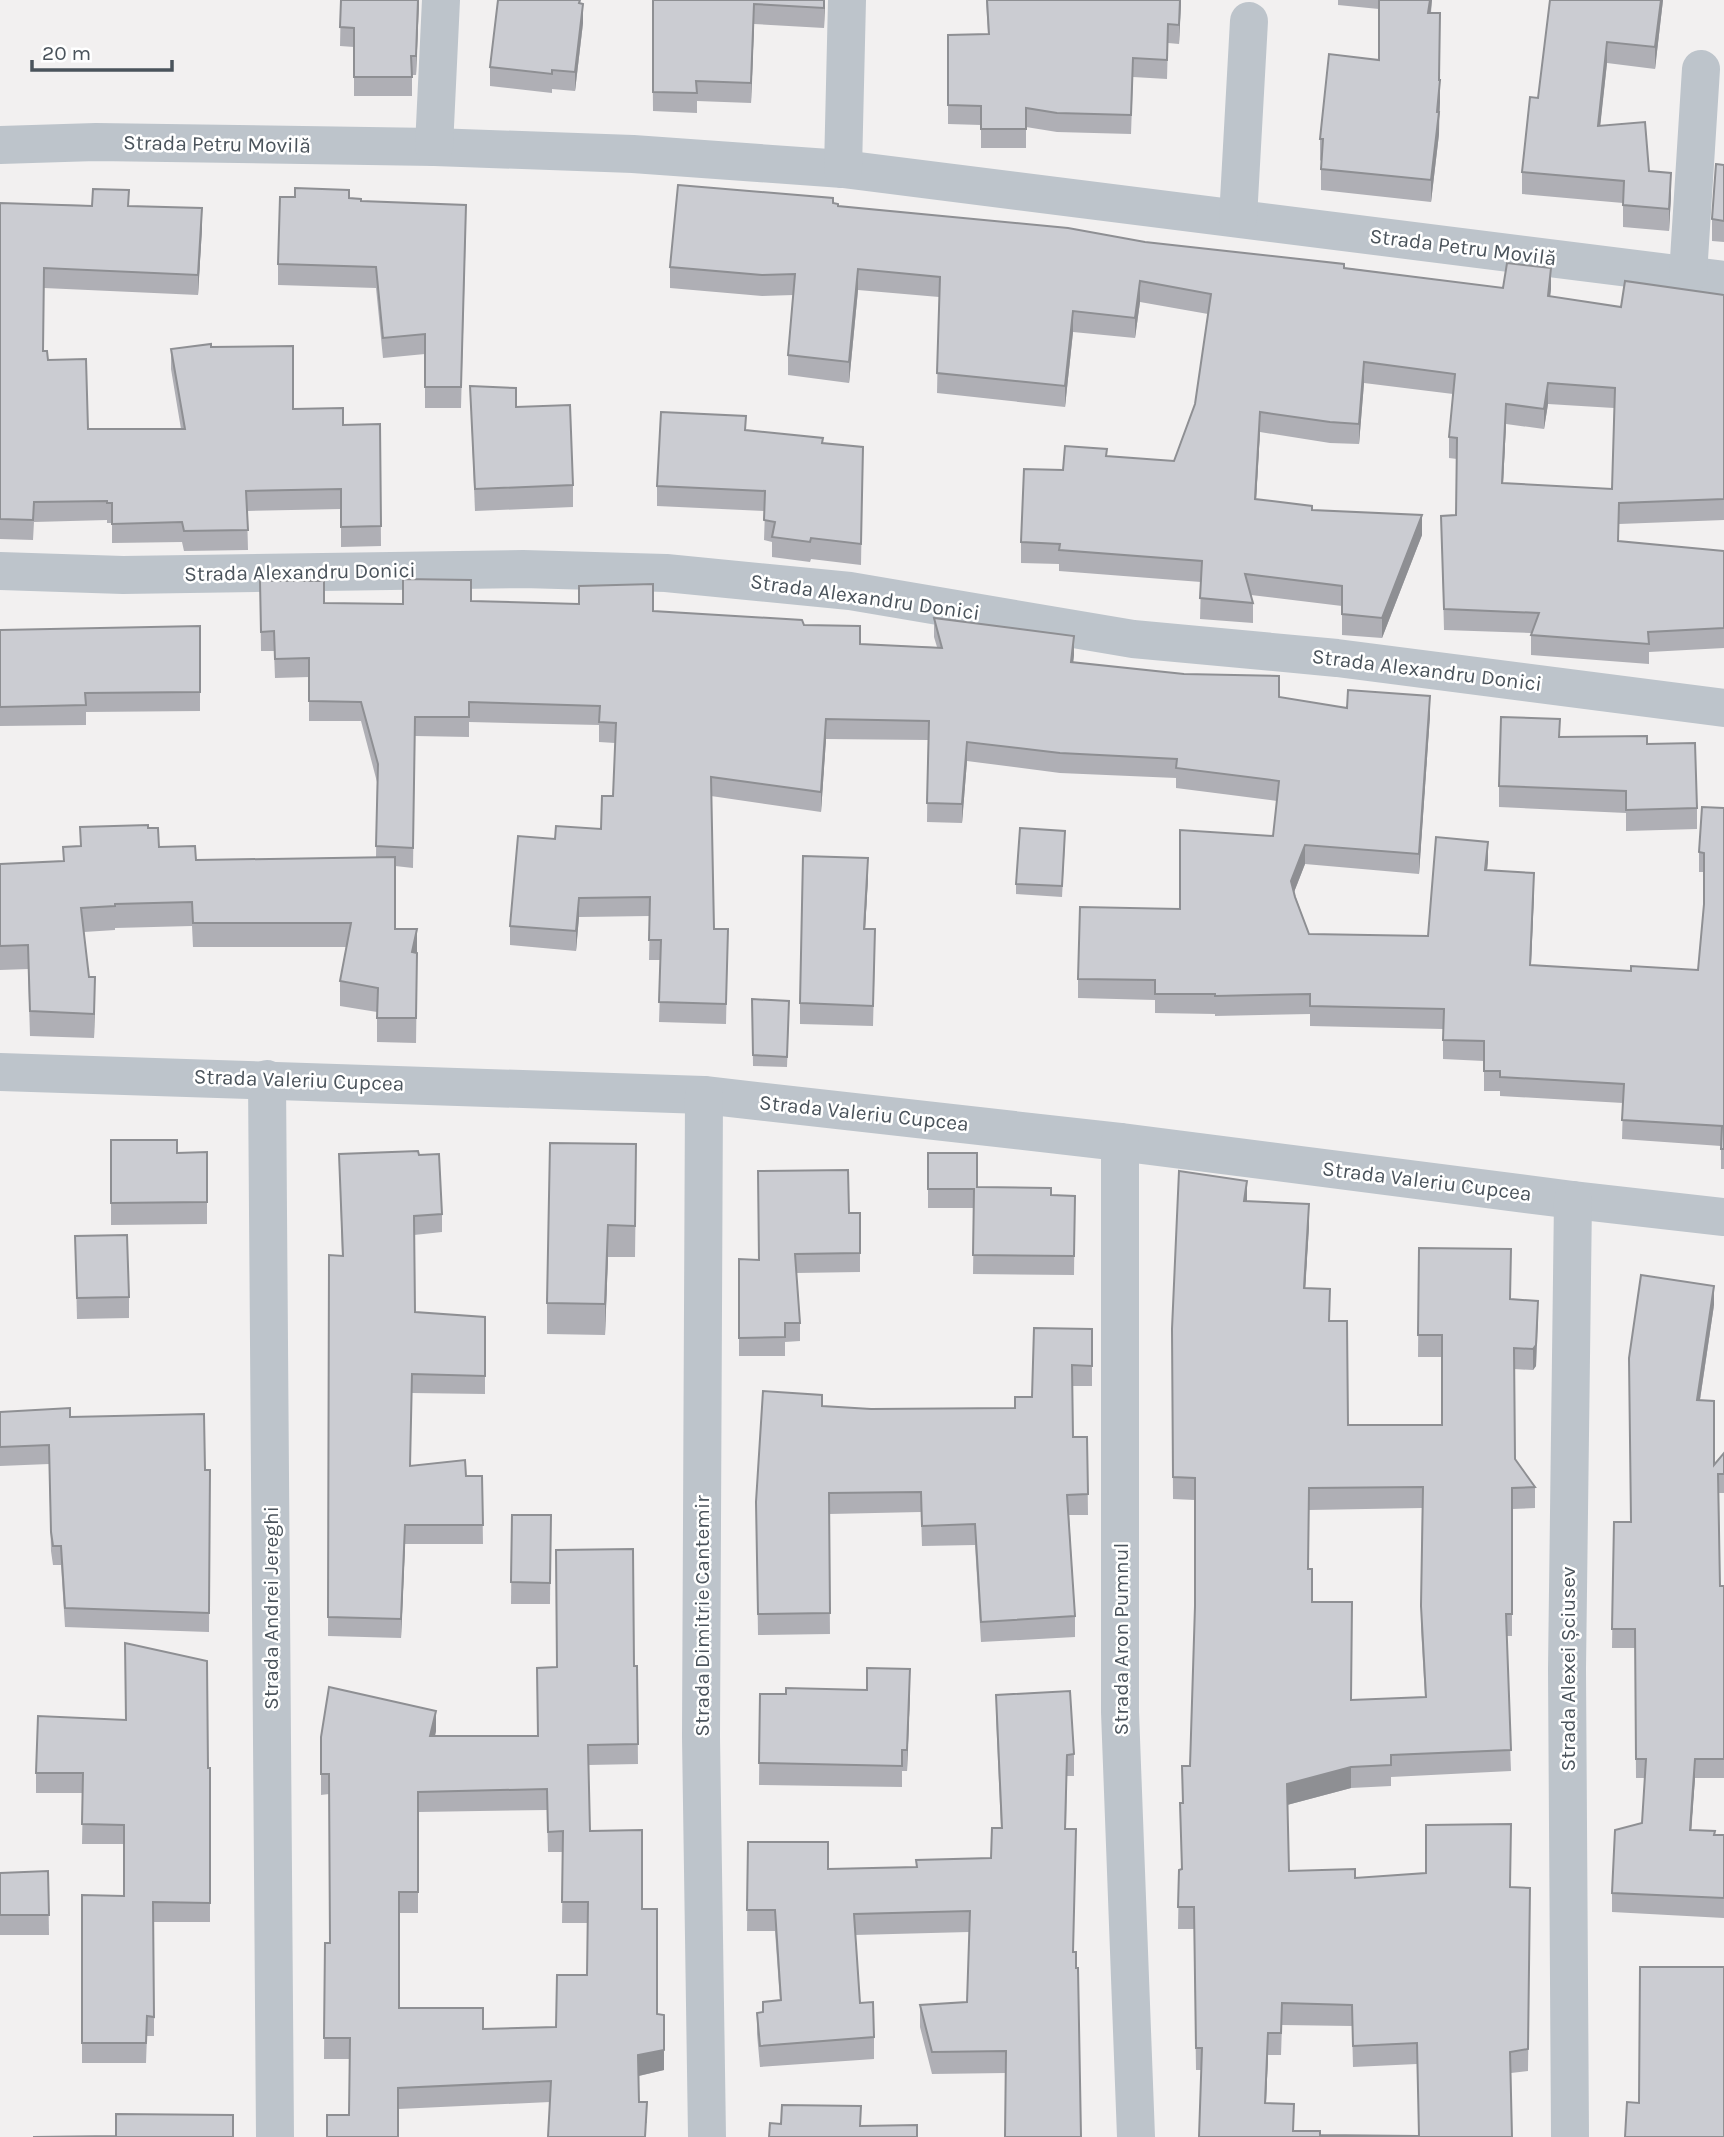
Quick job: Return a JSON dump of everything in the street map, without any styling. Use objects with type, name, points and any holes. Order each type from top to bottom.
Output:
[{"type":"street","points":[[434,147],[442,0]]},
{"type":"street","points":[[843,169],[847,0]]},
{"type":"street","points":[[1238,218],[1249,22]]},
{"type":"street","name":"Strada Petru Movilă","points":[[0,145],[96,142],[434,147],[633,154],[843,169],[1706,278],[1701,69]]},
{"type":"street","name":"Strada Alexandru Donici","points":[[0,572],[123,575],[523,569],[666,573],[850,591],[1133,639],[1337,658],[1724,708]]},
{"type":"street","name":"Strada Valeriu Cupcea","points":[[0,1072],[704,1095],[1120,1142],[1724,1217]]},
{"type":"street","name":"Strada Andrei Jereghi","points":[[267,1079],[275,2137]]},
{"type":"street","name":"Strada Dimitrie Cantemir","points":[[704,1095],[701,1737],[707,2137]]},
{"type":"street","name":"Strada Aron Pumnul","points":[[1120,1142],[1120,1712],[1136,2137]]},
{"type":"street","name":"Strada Alexei Șciusev","points":[[1570,2137],[1567,1669],[1573,1200]]},
{"type":"building","points":[[341,0],[418,0],[416,56],[411,56],[412,77],[354,77],[354,28],[340,27]]},
{"type":"building","points":[[498,0],[580,0],[579,3],[583,4],[575,72],[552,70],[552,74],[490,67]]},
{"type":"building","points":[[653,0],[824,0],[824,8],[754,4],[751,83],[696,81],[697,93],[653,92]]},
{"type":"building","points":[[987,0],[1180,0],[1179,25],[1168,24],[1167,60],[1133,58],[1131,115],[1057,113],[1026,108],[1026,129],[981,129],[981,106],[948,105],[948,35],[989,34]]},
{"type":"building","points":[[1379,0],[1430,0],[1428,13],[1440,13],[1439,112],[1431,180],[1321,169],[1323,139],[1320,139],[1329,54],[1379,60]]},
{"type":"building","points":[[1550,0],[1661,0],[1655,47],[1607,42],[1598,126],[1645,122],[1649,171],[1671,173],[1669,209],[1623,205],[1624,181],[1522,172],[1530,97],[1538,98]]},
{"type":"building","points":[[1716,164],[1724,165],[1724,221],[1712,219]]},
{"type":"building","points":[[678,185],[833,198],[833,203],[838,206],[1068,228],[1145,242],[1344,264],[1344,268],[1503,288],[1507,263],[1551,268],[1548,296],[1621,307],[1625,281],[1724,295],[1724,499],[1619,503],[1618,541],[1724,551],[1724,628],[1648,632],[1649,644],[1531,635],[1539,613],[1444,609],[1441,516],[1456,515],[1457,438],[1449,437],[1455,374],[1364,362],[1359,424],[1260,412],[1255,499],[1312,506],[1312,510],[1422,515],[1382,618],[1342,614],[1342,586],[1245,574],[1253,603],[1200,598],[1202,561],[1059,550],[1060,544],[1021,542],[1024,469],[1063,470],[1065,446],[1107,449],[1106,456],[1174,461],[1195,404],[1211,294],[1140,281],[1135,318],[1073,311],[1065,386],[937,373],[940,277],[858,269],[849,362],[788,355],[795,274],[762,275],[670,267]],"holes":[[[1548,383],[1615,388],[1612,489],[1502,483],[1506,404],[1544,409]]]},
{"type":"building","points":[[295,188],[349,190],[349,198],[361,201],[466,205],[461,387],[425,387],[425,334],[383,338],[376,267],[278,264],[280,197],[295,197]]},
{"type":"building","points":[[93,189],[129,190],[128,206],[202,208],[198,275],[44,268],[43,351],[47,351],[48,360],[86,359],[88,429],[185,429],[171,349],[211,344],[211,347],[293,346],[293,409],[343,408],[343,425],[380,424],[381,526],[341,527],[341,489],[246,491],[248,530],[184,531],[182,522],[112,524],[112,503],[107,501],[34,502],[33,520],[0,519],[0,203],[92,206]]},
{"type":"building","points":[[470,386],[516,388],[516,407],[570,405],[573,485],[475,489]]},
{"type":"building","points":[[661,412],[746,416],[745,430],[823,438],[822,443],[863,447],[861,544],[772,537],[775,522],[764,520],[765,491],[657,486]]},
{"type":"building","points":[[403,579],[471,580],[471,601],[579,604],[579,586],[653,584],[653,611],[802,620],[804,625],[860,626],[860,644],[942,648],[934,618],[1074,636],[1071,662],[1184,674],[1279,676],[1279,697],[1347,708],[1348,690],[1430,696],[1419,854],[1305,845],[1291,881],[1309,934],[1428,936],[1436,837],[1488,842],[1485,870],[1534,873],[1530,965],[1631,971],[1631,966],[1698,970],[1704,904],[1704,853],[1699,852],[1702,807],[1724,808],[1724,1149],[1721,1149],[1722,1126],[1622,1120],[1624,1084],[1500,1077],[1500,1071],[1484,1071],[1484,1041],[1443,1040],[1444,1009],[1310,1006],[1310,994],[1155,994],[1155,980],[1078,979],[1080,907],[1180,909],[1180,830],[1273,836],[1279,781],[1176,768],[1177,759],[1060,753],[967,742],[962,804],[927,803],[929,721],[826,719],[821,792],[711,777],[714,929],[728,929],[726,1004],[659,1002],[661,940],[649,940],[650,897],[579,898],[576,931],[510,926],[518,836],[555,839],[556,826],[601,829],[602,796],[613,796],[616,723],[599,722],[600,706],[469,702],[469,717],[415,717],[413,848],[376,846],[378,764],[361,702],[309,701],[309,658],[275,659],[274,631],[261,632],[260,581],[324,581],[324,603],[403,604]]},
{"type":"building","points":[[200,626],[200,692],[85,693],[86,705],[0,707],[0,630]]},
{"type":"building","points":[[1501,717],[1560,719],[1559,737],[1647,736],[1647,744],[1695,743],[1697,808],[1626,810],[1626,791],[1499,786]]},
{"type":"building","points":[[148,825],[148,828],[158,828],[159,847],[195,846],[196,860],[395,857],[395,929],[417,929],[412,952],[417,953],[416,1018],[377,1018],[378,988],[340,981],[351,923],[193,923],[192,902],[115,904],[81,908],[89,977],[95,977],[94,1014],[30,1011],[28,945],[0,946],[0,864],[64,861],[63,847],[81,846],[80,827]]},
{"type":"building","points":[[1020,828],[1065,831],[1062,886],[1016,884]]},
{"type":"building","points":[[803,856],[868,858],[864,929],[875,929],[873,1006],[800,1003]]},
{"type":"building","points":[[752,999],[789,1001],[787,1057],[753,1055]]},
{"type":"building","points":[[111,1140],[177,1140],[177,1153],[207,1152],[207,1202],[111,1203]]},
{"type":"building","points":[[550,1143],[636,1144],[635,1226],[608,1225],[605,1304],[547,1303]]},
{"type":"building","points":[[418,1151],[419,1155],[439,1154],[442,1214],[414,1216],[415,1312],[485,1317],[485,1376],[412,1374],[410,1466],[465,1460],[466,1476],[482,1476],[483,1525],[405,1525],[401,1619],[328,1617],[329,1255],[343,1256],[339,1154]]},
{"type":"building","points":[[928,1153],[977,1153],[977,1187],[1051,1188],[1051,1195],[1075,1196],[1074,1256],[973,1255],[974,1189],[928,1189]]},
{"type":"building","points":[[848,1170],[849,1213],[860,1213],[860,1253],[795,1254],[800,1323],[785,1323],[785,1337],[739,1338],[739,1259],[759,1260],[758,1171]]},
{"type":"building","points":[[1179,1171],[1247,1181],[1244,1201],[1309,1204],[1304,1288],[1330,1289],[1329,1321],[1347,1321],[1348,1425],[1442,1425],[1442,1335],[1418,1335],[1419,1248],[1511,1249],[1510,1299],[1538,1301],[1536,1345],[1533,1349],[1514,1348],[1515,1459],[1535,1487],[1512,1488],[1512,1614],[1506,1614],[1511,1750],[1391,1755],[1391,1765],[1351,1767],[1287,1784],[1289,1871],[1355,1869],[1355,1878],[1426,1873],[1426,1825],[1511,1824],[1510,1887],[1530,1888],[1528,2049],[1510,2052],[1512,2137],[1199,2137],[1202,2048],[1196,2048],[1194,1907],[1178,1907],[1179,1870],[1182,1869],[1182,1766],[1190,1766],[1195,1606],[1195,1478],[1173,1477],[1172,1329]],"holes":[[[1423,1487],[1421,1606],[1426,1697],[1351,1700],[1352,1602],[1312,1602],[1312,1569],[1308,1569],[1309,1488]],[[1282,2003],[1352,2005],[1353,2046],[1417,2043],[1419,2136],[1320,2135],[1320,2131],[1293,2131],[1294,2104],[1265,2103],[1268,2033],[1281,2033]]]},
{"type":"building","points":[[127,1235],[129,1297],[77,1298],[75,1236]]},
{"type":"building","points":[[1641,1275],[1714,1286],[1697,1400],[1714,1401],[1714,1465],[1724,1453],[1724,1474],[1718,1474],[1720,1586],[1724,1586],[1724,1759],[1695,1759],[1690,1830],[1715,1831],[1714,1835],[1724,1835],[1724,1898],[1612,1893],[1615,1830],[1642,1823],[1646,1759],[1636,1759],[1635,1629],[1612,1629],[1614,1522],[1631,1522],[1629,1358]]},
{"type":"building","points":[[1034,1328],[1092,1329],[1092,1366],[1072,1365],[1073,1437],[1087,1437],[1088,1494],[1067,1495],[1075,1616],[981,1622],[975,1524],[922,1526],[921,1492],[829,1493],[830,1613],[758,1614],[756,1502],[763,1391],[822,1395],[822,1406],[871,1409],[1015,1408],[1015,1397],[1032,1397]]},
{"type":"building","points":[[70,1408],[70,1417],[204,1414],[205,1470],[210,1470],[209,1613],[65,1608],[61,1546],[53,1546],[51,1532],[49,1445],[0,1447],[0,1412]]},
{"type":"building","points":[[512,1515],[551,1515],[550,1583],[511,1582]]},
{"type":"building","points":[[633,1549],[638,1744],[588,1745],[590,1831],[642,1830],[642,1909],[657,1909],[657,2014],[664,2015],[664,2050],[638,2055],[639,2102],[647,2102],[645,2137],[548,2137],[551,2081],[398,2088],[398,2137],[327,2137],[327,2115],[349,2115],[350,2038],[324,2038],[325,1943],[330,1943],[329,1774],[321,1774],[321,1737],[329,1687],[436,1711],[430,1736],[538,1736],[537,1668],[557,1667],[556,1550]],"holes":[[[547,1789],[548,1832],[563,1831],[562,1902],[588,1902],[587,1975],[557,1975],[556,2027],[483,2029],[483,2008],[399,2008],[399,1892],[418,1892],[418,1792]]]},
{"type":"building","points":[[125,1643],[207,1661],[210,1903],[153,1902],[154,2017],[147,2016],[146,2043],[82,2043],[82,1895],[124,1896],[124,1825],[82,1824],[83,1773],[36,1773],[38,1716],[126,1720]]},
{"type":"building","points":[[867,1668],[910,1669],[907,1750],[902,1750],[902,1766],[759,1763],[760,1694],[786,1694],[786,1688],[867,1690]]},
{"type":"building","points":[[1070,1691],[1074,1754],[1067,1755],[1065,1829],[1076,1829],[1073,1952],[1076,1952],[1078,1968],[1081,2137],[1005,2137],[1006,2051],[932,2052],[920,2005],[967,2002],[970,1911],[854,1914],[860,2003],[873,2002],[874,2037],[760,2046],[757,2013],[763,2012],[763,2002],[781,2000],[775,1910],[747,1910],[748,1842],[828,1842],[828,1869],[917,1867],[916,1860],[991,1858],[992,1828],[1002,1828],[996,1695]]},
{"type":"building","points":[[48,1871],[49,1915],[0,1915],[0,1873]]},
{"type":"building","points":[[1640,1967],[1724,1967],[1724,2137],[1625,2137],[1627,2102],[1639,2103]]},
{"type":"building","points":[[782,2105],[861,2106],[860,2126],[917,2125],[917,2137],[769,2137],[770,2123],[781,2124]]},
{"type":"building","points":[[116,2114],[233,2115],[233,2137],[33,2137],[116,2136]]}]
